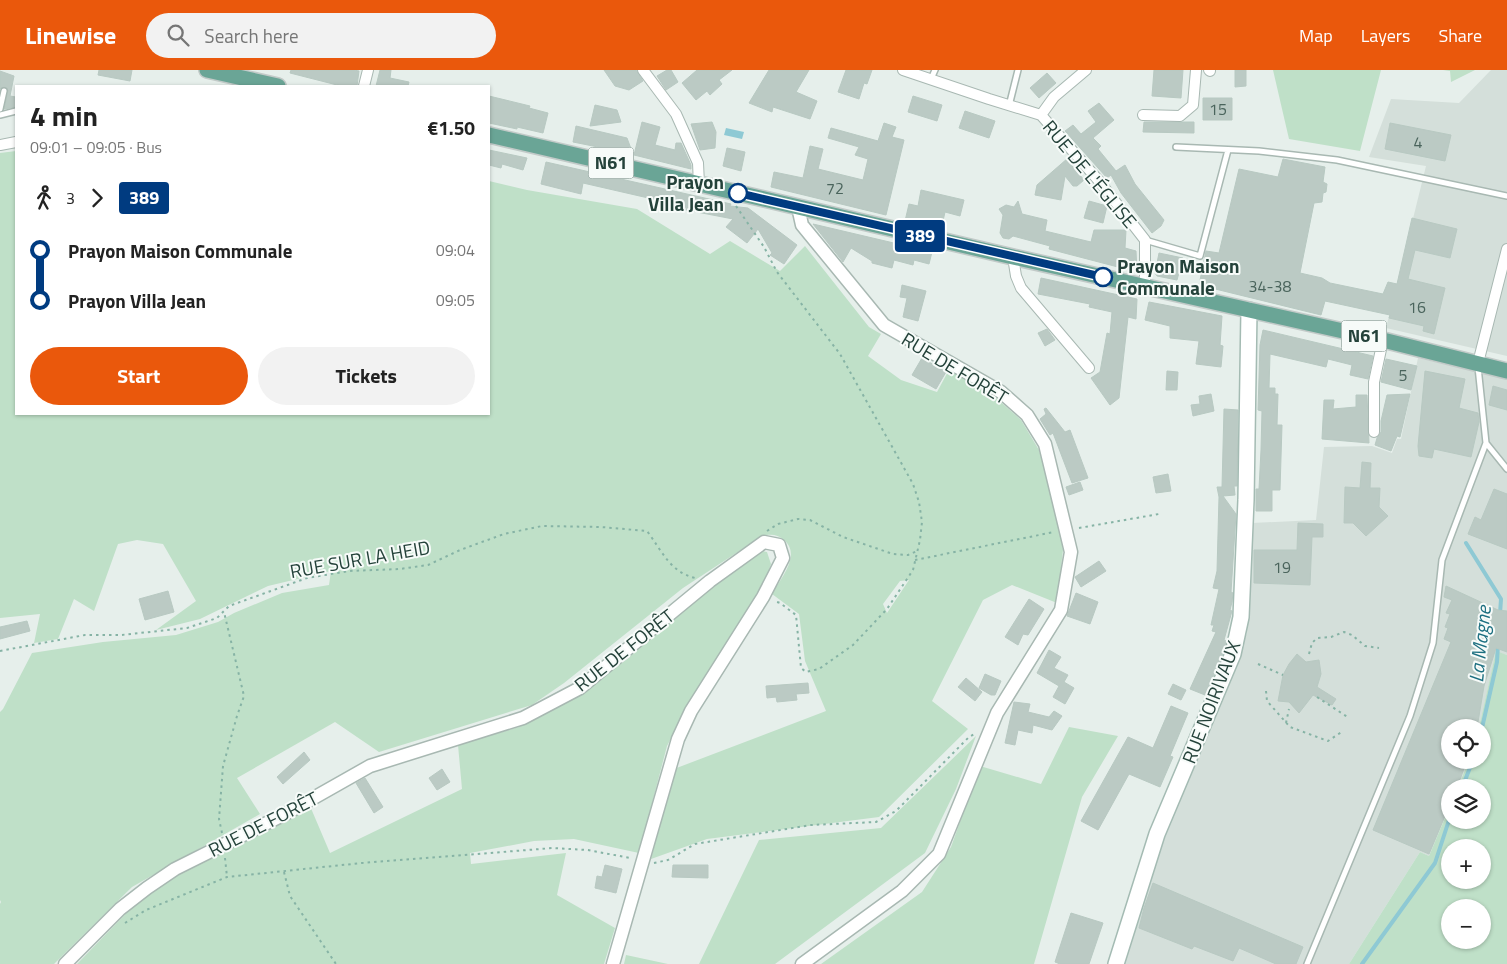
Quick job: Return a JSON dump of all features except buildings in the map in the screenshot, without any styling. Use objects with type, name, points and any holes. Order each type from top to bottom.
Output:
[{"type":"main road","points":[[207,70],[274,85]]},
{"type":"main road","name":"N61","points":[[490,135],[1014,258],[1383,340],[1507,371]]},
{"type":"main road","name":"RUE NOIRIVAUX","points":[[1116,964],[1157,834],[1233,654],[1241,617],[1247,490],[1249,310]]},
{"type":"street","points":[[364,85],[368,70]]},
{"type":"street","points":[[643,70],[676,114],[698,163],[698,184]]},
{"type":"street","name":"RUE DE L'ÉGLISE","points":[[903,70],[933,75],[1009,106],[1041,115],[1100,181],[1145,240],[1145,287]]},
{"type":"street","points":[[1041,115],[1054,97],[1086,70]]},
{"type":"street","points":[[1143,115],[1180,116],[1193,105],[1196,70]]},
{"type":"street","points":[[0,145],[15,142]]},
{"type":"street","name":"RUE DE FORÊT","points":[[798,207],[802,225],[884,325],[1001,392],[1026,415],[1045,444],[1071,552],[1061,610],[997,712],[939,854],[902,891],[802,964]]},
{"type":"street","points":[[1478,363],[1507,248]]},
{"type":"street","points":[[1014,258],[1016,276],[1021,288],[1089,368]]},
{"type":"street","points":[[1374,432],[1374,382],[1383,340]]},
{"type":"street","name":"RUE DE FORÊT","points":[[65,964],[120,909],[175,869],[287,813],[370,766],[523,718],[580,688],[710,581],[764,542],[778,545],[783,558],[763,597],[691,711],[678,739],[613,964]]},
{"type":"lane","points":[[1009,106],[1018,70]]},
{"type":"lane","points":[[0,108],[4,91]]},
{"type":"lane","points":[[0,115],[15,111]]},
{"type":"lane","points":[[1176,147],[1337,160],[1507,196]]},
{"type":"lane","points":[[1145,240],[1200,256],[1228,150]]},
{"type":"lane","points":[[1307,964],[1410,716],[1433,642],[1442,560],[1486,443],[1478,363]]},
{"type":"lane","points":[[1486,443],[1507,469]]},
{"type":"path","points":[[732,191],[736,206],[764,247],[777,272],[840,354],[913,484],[919,502],[922,522],[913,570],[887,609],[853,645],[819,669],[806,672],[801,668],[796,615],[780,603],[763,597]]},
{"type":"path","points":[[914,560],[1005,541],[1159,514]]},
{"type":"path","points":[[763,533],[778,524],[810,520],[843,538],[893,554],[908,555],[917,551]]},
{"type":"path","name":"RUE SUR LA HEID","points":[[0,651],[85,636],[187,628],[217,618],[229,606],[307,578],[349,571],[400,569],[428,564],[504,534],[542,526],[601,527],[647,531],[672,565],[684,575],[710,581]]},
{"type":"path","points":[[224,612],[244,696],[223,766],[219,819],[224,844],[227,877]]},
{"type":"path","points":[[1309,654],[1312,643],[1317,638],[1331,637],[1344,632],[1352,635],[1364,646],[1379,648]]},
{"type":"path","points":[[1258,664],[1283,675]]},
{"type":"path","points":[[1266,691],[1267,701],[1290,727],[1328,741],[1343,731]]},
{"type":"path","points":[[1317,697],[1349,718]]},
{"type":"path","points":[[1286,723],[1289,709]]},
{"type":"path","points":[[122,925],[146,910],[227,877],[362,863],[554,848],[588,850],[642,863],[668,860],[694,844],[811,825],[876,822],[896,811],[969,737],[993,722]]},
{"type":"path","points":[[284,872],[290,896],[336,964]]},
{"type":"shaded area","points":[[1491,70],[1507,70],[1507,356],[1386,328],[1426,166],[1369,157],[1391,99],[1459,103]]},
{"type":"shaded area","points":[[1418,358],[1507,379],[1507,655],[1496,652],[1481,719],[1441,719],[1441,769],[1465,769],[1461,779],[1441,779],[1441,827],[1429,856],[1420,852],[1349,964],[1122,964],[1137,908],[1190,766],[1247,633],[1252,523],[1316,520],[1324,447],[1372,446],[1392,453],[1397,439],[1401,439]]},
{"type":"green space","points":[[1273,70],[1381,70],[1360,151],[1289,139]]},
{"type":"green space","points":[[1443,70],[1475,70],[1451,82],[1450,71]]},
{"type":"green space","points":[[15,151],[15,415],[490,415],[490,181],[527,190],[637,209],[710,254],[730,241],[780,271],[805,246],[869,327],[881,334],[868,356],[901,380],[937,392],[950,368],[995,397],[1021,420],[1039,450],[1056,512],[1063,550],[1057,603],[1012,585],[983,600],[932,701],[968,729],[879,817],[707,839],[651,859],[674,769],[826,711],[805,661],[799,614],[772,594],[788,567],[791,553],[789,546],[784,540],[776,536],[762,536],[683,588],[564,683],[532,705],[379,752],[335,722],[237,778],[260,814],[132,887],[54,964],[0,964],[0,712],[32,653],[103,642],[176,635],[218,622],[234,613],[282,593],[329,585],[331,571],[268,586],[200,619],[156,630],[196,601],[163,544],[137,540],[118,544],[94,611],[74,599],[58,639],[34,643],[40,614],[0,618],[0,153]],"holes":[[[909,580],[887,613],[883,604],[900,581]]]},
{"type":"green space","points":[[757,550],[767,552],[771,564],[764,585],[689,703],[667,746],[639,853],[574,839],[534,841],[470,853],[471,864],[566,853],[557,895],[615,928],[604,964],[77,964],[139,900],[201,859],[310,806],[330,853],[462,789],[458,745],[519,727],[576,694]]},
{"type":"green space","points":[[1496,651],[1507,655],[1507,964],[1349,964],[1420,852],[1429,856],[1441,827],[1441,829],[1491,829],[1491,779],[1461,779],[1465,769],[1491,769],[1491,719],[1481,719]]},
{"type":"green space","points":[[1069,727],[1118,736],[1082,797],[1034,964],[821,964],[922,892],[951,847],[980,766],[1041,784]]},
{"type":"green space","points":[[976,736],[956,789],[925,853],[775,964],[699,964],[759,840],[881,828]]},
{"type":"green space","points":[[626,955],[668,964],[624,964]]},
{"type":"water","points":[[726,128],[744,132],[742,139],[724,135]]},
{"type":"waterway","name":"La Magne","points":[[1466,543],[1501,599],[1500,614]]},
{"type":"waterway","name":"La Magne","points":[[1484,719],[1497,662],[1498,644]]},
{"type":"waterway","name":"La Magne","points":[[1466,779],[1469,769]]},
{"type":"waterway","name":"La Magne","points":[[1362,964],[1435,863],[1446,829]]},
{"type":"bus line","name":"389","points":[[738,193],[1103,277]]},
{"type":"place","name":"Prayon Villa Jean","points":[[738,193]]},
{"type":"place","name":"Prayon Maison Communale","points":[[1103,277]]}]
